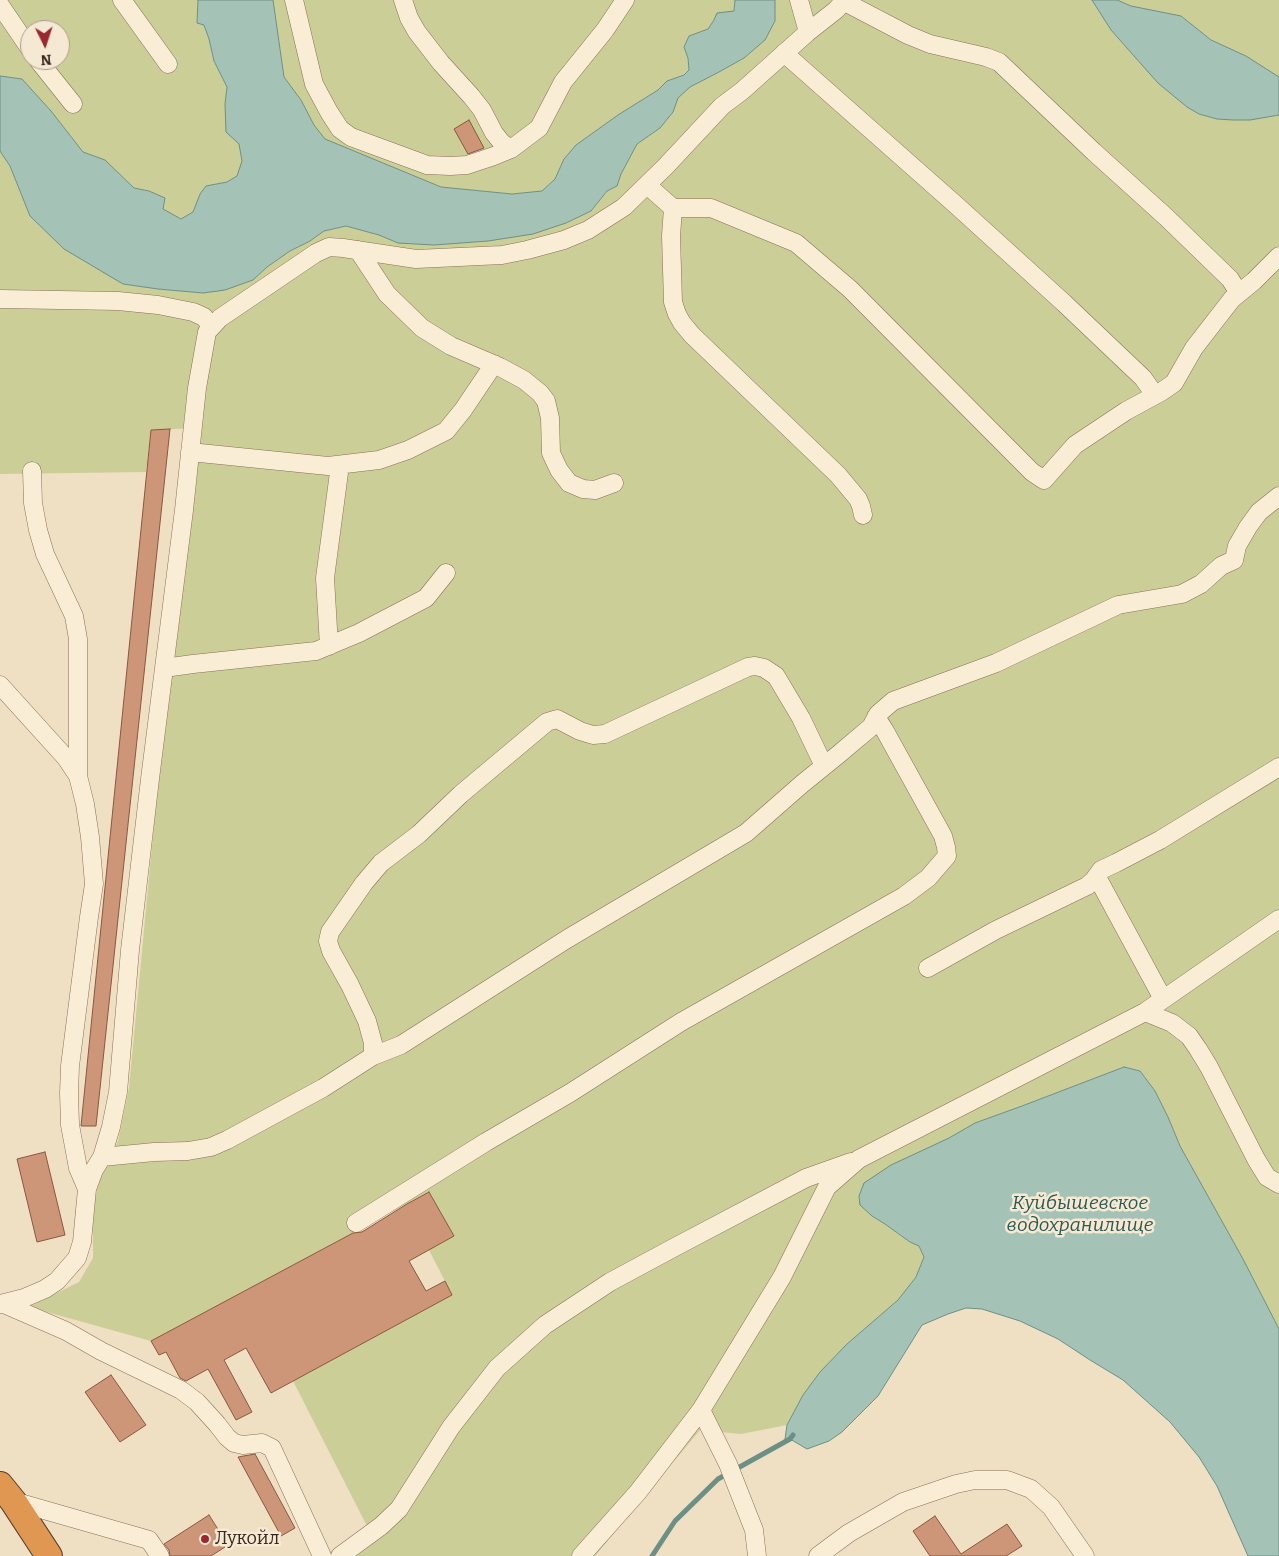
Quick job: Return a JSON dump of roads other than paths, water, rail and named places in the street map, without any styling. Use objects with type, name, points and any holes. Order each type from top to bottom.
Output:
[{"type":"highway","points":[[6,1493],[49,1556]]},
{"type":"street","points":[[122,0],[168,64]]},
{"type":"street","points":[[294,0],[314,84],[340,129],[351,137],[427,165],[450,166],[467,165],[511,149],[539,128],[563,82],[605,30],[625,0]]},
{"type":"street","points":[[403,0],[409,18],[417,32],[482,110],[502,143],[511,149]]},
{"type":"street","points":[[799,0],[808,32]]},
{"type":"street","points":[[2,1304],[45,1289],[57,1281],[77,1258],[82,1242],[87,1188],[94,1170],[102,1157],[111,1127],[118,1092],[130,950],[197,388],[207,332],[220,318],[316,253],[329,247],[416,258],[502,255],[564,240],[588,230],[624,207],[722,106],[742,91],[844,1],[908,35],[930,44],[1000,62],[1094,152],[1166,217],[1230,279],[1239,293]]},
{"type":"street","points":[[0,5],[20,34]]},
{"type":"street","points":[[784,53],[956,204],[1071,310],[1143,378],[1155,395]]},
{"type":"street","points":[[46,70],[73,104]]},
{"type":"street","points":[[647,185],[673,208],[711,208],[796,243],[850,290],[1032,472],[1044,480],[1075,445],[1126,411],[1174,383],[1194,348],[1232,299],[1254,281],[1279,256]]},
{"type":"street","points":[[673,208],[671,236],[673,302],[680,318],[692,335],[838,475],[858,499],[862,506],[863,515]]},
{"type":"street","points":[[358,250],[387,294],[422,328],[451,346],[494,364],[524,380],[540,393],[546,401],[550,418],[551,453],[559,470],[570,482],[583,490],[596,490],[614,483]]},
{"type":"street","points":[[0,299],[118,301],[158,305],[193,312],[204,317],[212,326]]},
{"type":"street","points":[[190,452],[328,466],[379,460],[394,456],[446,431],[463,410],[494,364]]},
{"type":"street","points":[[329,646],[325,578],[340,465]]},
{"type":"street","points":[[32,471],[33,503],[38,530],[46,554],[74,616],[78,639],[78,776],[86,812],[94,884],[88,917],[72,1048],[69,1093],[70,1125],[78,1168],[87,1188]]},
{"type":"street","points":[[102,1157],[188,1151],[211,1147],[228,1140],[323,1088],[373,1056],[401,1045],[567,939],[746,833],[871,727],[876,717],[892,702],[996,663],[1118,605],[1182,594],[1201,584],[1221,566],[1234,560],[1237,546],[1248,527],[1259,512],[1279,496]]},
{"type":"street","points":[[164,668],[316,651],[359,633],[426,598],[446,573]]},
{"type":"street","points":[[373,1056],[373,1043],[367,1021],[331,951],[328,941],[330,932],[364,882],[380,863],[419,834],[461,794],[548,722],[557,719],[580,731],[606,734],[748,667],[754,666],[764,668],[776,676],[801,718],[824,766]]},
{"type":"street","points":[[0,686],[66,758],[78,776]]},
{"type":"street","points":[[356,1223],[486,1142],[570,1093],[681,1022],[904,896],[928,878],[947,856],[943,836],[876,717]]},
{"type":"street","points":[[928,968],[996,930],[1086,886],[1094,881],[1101,870],[1160,840],[1279,767]]},
{"type":"street","points":[[1096,877],[1163,998]]},
{"type":"street","points":[[340,1556],[381,1526],[399,1509],[451,1427],[497,1368],[545,1325],[610,1282],[797,1182],[859,1159],[1144,1012],[1279,919]]},
{"type":"street","points":[[1144,1012],[1172,1023],[1189,1036],[1209,1067],[1256,1159],[1267,1177],[1279,1184]]},
{"type":"street","points":[[581,1556],[638,1492],[702,1410],[782,1278],[827,1187],[859,1159]]},
{"type":"street","points":[[2,1304],[66,1332],[181,1390],[197,1402],[234,1443],[243,1445],[262,1443],[272,1448],[322,1556]]},
{"type":"street","points":[[702,1410],[728,1464],[754,1530],[757,1556]]},
{"type":"street","points":[[818,1556],[849,1534],[903,1502],[956,1484],[975,1480],[1007,1480],[1031,1489],[1051,1507],[1085,1556]]},
{"type":"street","points":[[6,1493],[149,1540],[160,1556]]},
{"type":"water","points":[[198,0],[273,0],[284,77],[325,139],[441,187],[512,194],[542,191],[555,179],[564,159],[576,145],[618,115],[658,90],[667,81],[684,75],[689,70],[688,58],[684,47],[689,36],[708,29],[717,13],[734,11],[735,0],[775,0],[775,21],[765,40],[744,58],[690,87],[678,98],[673,112],[660,128],[637,144],[621,174],[617,186],[607,191],[591,211],[566,223],[533,234],[488,241],[434,245],[398,243],[379,235],[346,226],[324,231],[310,241],[290,251],[267,267],[253,280],[225,290],[203,293],[123,284],[64,249],[30,216],[10,166],[0,151],[0,76],[22,79],[51,111],[83,152],[105,160],[134,188],[149,191],[165,198],[163,209],[181,219],[193,212],[200,194],[206,186],[227,182],[237,176],[242,161],[239,144],[226,132],[225,104],[227,87],[214,61],[204,25],[197,23]]},
{"type":"water","points":[[1092,0],[1117,0],[1131,6],[1181,16],[1211,40],[1246,56],[1279,77],[1279,115],[1250,120],[1217,119],[1199,114],[1187,107],[1158,83],[1142,65],[1111,30]]},
{"type":"water","name":"Куйбышевское водохранилище","points":[[1124,1067],[1140,1071],[1155,1091],[1180,1146],[1243,1259],[1279,1329],[1279,1556],[1248,1556],[1217,1486],[1199,1457],[1170,1422],[1123,1380],[1058,1339],[1020,1321],[982,1309],[966,1308],[922,1325],[878,1396],[842,1432],[829,1441],[807,1449],[790,1439],[785,1439],[787,1425],[803,1395],[820,1372],[847,1344],[898,1300],[916,1277],[924,1257],[919,1246],[872,1216],[860,1205],[859,1196],[864,1183],[891,1165],[949,1138],[975,1123]]},
{"type":"waterway","points":[[652,1556],[675,1521],[718,1479],[790,1439],[793,1435]]},
{"type":"place","name":"Лукойл","points":[[205,1539]]}]
